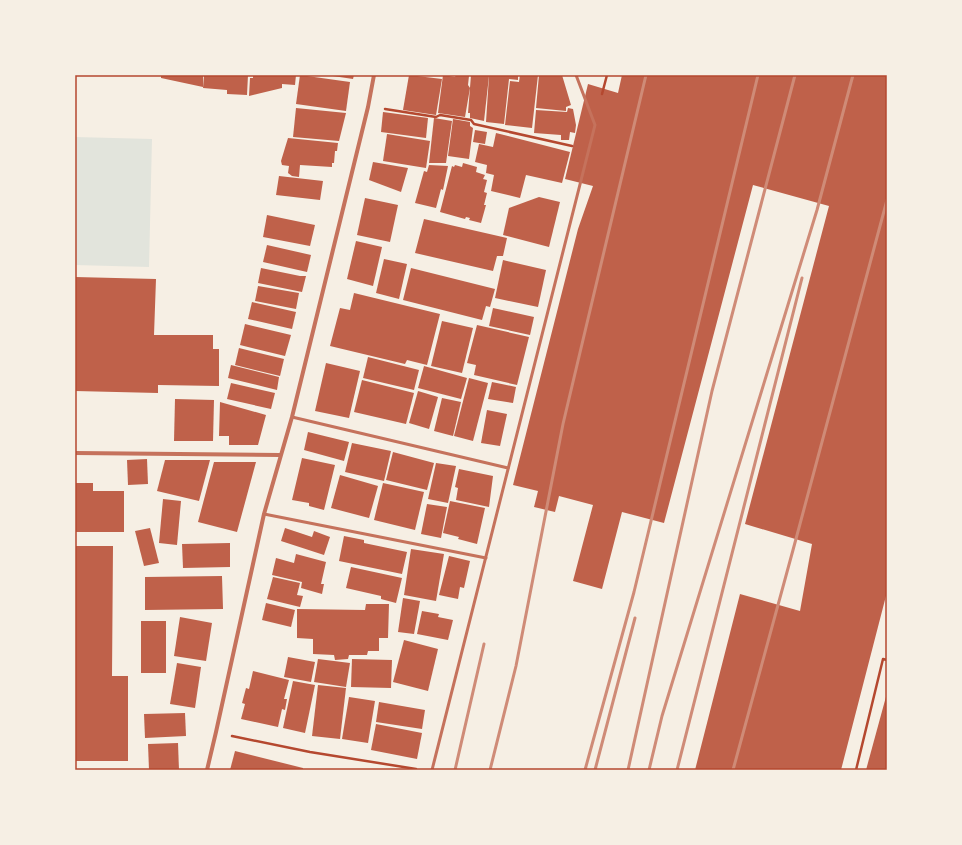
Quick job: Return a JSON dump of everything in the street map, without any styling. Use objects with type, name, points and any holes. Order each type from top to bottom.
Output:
[{"type":"street","points":[[207,770],[264,514],[292,417],[368,107],[374,75]]},
{"type":"street","points":[[75,453],[280,455]]},
{"type":"lane","points":[[432,770],[595,125],[576,75]]},
{"type":"lane","points":[[292,417],[508,468]]},
{"type":"lane","points":[[264,514],[486,558]]},
{"type":"path","points":[[368,107],[436,117],[440,115],[471,120],[474,124],[588,150]]},
{"type":"path","points":[[856,770],[883,658],[887,660]]},
{"type":"path","points":[[216,732],[310,752],[422,770]]},
{"type":"shaded area","points":[[75,137],[152,139],[149,267],[75,265]]},
{"type":"building","points":[[161,75],[203,75],[203,87],[161,78]]},
{"type":"building","points":[[204,75],[248,75],[247,95],[227,94],[227,90],[203,88]]},
{"type":"building","points":[[253,75],[296,75],[295,85],[282,84],[282,88],[249,96],[250,78],[253,78]]},
{"type":"building","points":[[300,75],[350,82],[346,111],[296,104]]},
{"type":"building","points":[[326,75],[354,75],[353,79]]},
{"type":"building","points":[[409,75],[442,79],[436,115],[403,110]]},
{"type":"building","points":[[443,75],[455,77],[456,75],[469,76],[468,85],[470,88],[465,117],[438,113]]},
{"type":"building","points":[[471,75],[489,76],[484,121],[470,118],[470,113],[468,113]]},
{"type":"building","points":[[518,75],[518,80],[509,79],[504,124],[486,122],[489,76]]},
{"type":"building","points":[[520,75],[538,75],[532,128],[505,125],[510,81],[519,82]]},
{"type":"building","points":[[539,75],[562,75],[571,105],[566,107],[566,111],[536,108]]},
{"type":"building","points":[[622,75],[887,75],[887,592],[841,770],[695,770],[740,594],[800,611],[812,544],[745,524],[829,206],[753,185],[664,523],[622,512],[602,589],[573,581],[593,505],[559,496],[555,512],[534,507],[538,491],[513,485],[578,229],[593,186],[565,179],[588,84],[618,93]]},
{"type":"building","points":[[296,108],[346,113],[339,141],[293,137]]},
{"type":"building","points":[[568,108],[573,109],[576,125],[575,133],[570,132],[569,140],[561,140],[561,135],[534,133],[536,110],[567,112]]},
{"type":"building","points":[[383,112],[428,118],[426,138],[381,132]]},
{"type":"building","points":[[434,118],[452,121],[446,163],[429,163]]},
{"type":"building","points":[[453,119],[470,122],[470,126],[473,128],[469,159],[448,156]]},
{"type":"building","points":[[475,130],[487,132],[485,144],[473,142]]},
{"type":"building","points":[[496,133],[570,152],[562,183],[526,175],[520,198],[491,191],[494,175],[486,173],[487,165],[475,162],[479,144],[493,147]]},
{"type":"building","points":[[387,134],[430,141],[426,168],[383,161]]},
{"type":"building","points":[[288,138],[338,143],[332,167],[300,165],[299,177],[292,176],[288,173],[289,166],[282,165],[281,161]]},
{"type":"building","points":[[373,162],[408,168],[401,192],[369,180]]},
{"type":"building","points":[[463,163],[477,167],[476,172],[485,175],[483,179],[487,180],[484,192],[487,193],[484,205],[486,205],[481,223],[469,220],[470,218],[466,217],[465,219],[440,212],[452,166],[454,167],[455,165],[462,167]]},
{"type":"building","points":[[429,165],[448,166],[443,190],[441,189],[436,208],[415,203],[424,171],[427,172]]},
{"type":"building","points":[[279,176],[323,181],[320,200],[276,195]]},
{"type":"building","points":[[539,197],[560,202],[549,247],[503,235],[509,208]]},
{"type":"building","points":[[365,198],[398,205],[390,242],[357,235]]},
{"type":"building","points":[[267,215],[315,225],[310,246],[263,237]]},
{"type":"building","points":[[424,219],[507,238],[503,256],[497,256],[493,271],[415,253]]},
{"type":"building","points":[[356,241],[382,247],[373,286],[347,279]]},
{"type":"building","points":[[267,245],[311,255],[307,272],[263,262]]},
{"type":"building","points":[[384,259],[407,264],[399,299],[376,293]]},
{"type":"building","points":[[503,260],[546,270],[538,307],[495,298]]},
{"type":"building","points":[[261,268],[306,276],[302,292],[258,283]]},
{"type":"building","points":[[411,268],[495,289],[490,307],[486,306],[482,320],[403,300]]},
{"type":"building","points":[[75,277],[156,279],[154,335],[213,335],[213,349],[219,349],[219,386],[158,385],[158,393],[75,391]]},
{"type":"building","points":[[258,286],[299,293],[296,309],[255,301]]},
{"type":"building","points":[[354,293],[440,314],[427,365],[407,360],[405,364],[330,346],[340,308],[350,310]]},
{"type":"building","points":[[252,302],[296,312],[292,329],[248,319]]},
{"type":"building","points":[[493,308],[534,317],[530,335],[489,326]]},
{"type":"building","points":[[442,321],[473,328],[462,373],[431,366]]},
{"type":"building","points":[[245,324],[291,335],[285,356],[240,345]]},
{"type":"building","points":[[477,325],[529,337],[517,385],[474,375],[476,365],[467,363]]},
{"type":"building","points":[[239,348],[284,359],[280,376],[235,365]]},
{"type":"building","points":[[368,357],[419,370],[414,390],[363,378]]},
{"type":"building","points":[[326,363],[360,371],[349,418],[315,411]]},
{"type":"building","points":[[231,365],[279,377],[277,390],[228,378]]},
{"type":"building","points":[[424,366],[467,378],[461,399],[418,388]]},
{"type":"building","points":[[469,378],[488,383],[473,441],[454,436]]},
{"type":"building","points":[[362,380],[414,393],[406,424],[354,412]]},
{"type":"building","points":[[492,382],[516,387],[513,403],[488,399]]},
{"type":"building","points":[[231,383],[275,393],[271,409],[227,399]]},
{"type":"building","points":[[418,391],[438,397],[429,429],[409,423]]},
{"type":"building","points":[[442,398],[461,402],[453,436],[434,431]]},
{"type":"building","points":[[175,399],[214,400],[213,441],[174,441]]},
{"type":"building","points":[[220,402],[266,415],[258,445],[229,445],[229,436],[219,436]]},
{"type":"building","points":[[487,410],[507,414],[500,446],[481,443]]},
{"type":"building","points":[[308,432],[349,442],[344,461],[304,450]]},
{"type":"building","points":[[352,443],[391,451],[384,481],[345,472]]},
{"type":"building","points":[[393,452],[434,463],[427,490],[386,480]]},
{"type":"building","points":[[302,458],[335,465],[324,510],[309,506],[309,503],[292,500]]},
{"type":"building","points":[[147,459],[148,484],[128,485],[127,460]]},
{"type":"building","points":[[165,460],[210,460],[199,501],[157,491]]},
{"type":"building","points":[[214,462],[256,462],[237,532],[198,522]]},
{"type":"building","points":[[436,463],[456,466],[448,503],[428,499]]},
{"type":"building","points":[[459,469],[493,476],[489,507],[456,500],[458,488],[455,487]]},
{"type":"building","points":[[340,475],[378,486],[369,518],[331,508]]},
{"type":"building","points":[[76,483],[93,483],[93,491],[124,491],[124,532],[75,532]]},
{"type":"building","points":[[383,483],[424,492],[415,530],[374,520]]},
{"type":"building","points":[[163,499],[181,501],[177,545],[159,543]]},
{"type":"building","points":[[450,501],[485,508],[477,544],[443,533]]},
{"type":"building","points":[[427,504],[447,507],[441,538],[421,534]]},
{"type":"building","points":[[150,528],[159,563],[144,566],[135,531]]},
{"type":"building","points":[[285,528],[312,537],[314,531],[330,537],[324,555],[281,541]]},
{"type":"building","points":[[344,536],[364,540],[364,543],[407,552],[402,574],[339,561]]},
{"type":"building","points":[[230,543],[230,567],[183,568],[182,544]]},
{"type":"building","points":[[75,546],[113,546],[112,676],[128,676],[128,761],[75,761]]},
{"type":"building","points":[[411,549],[444,554],[436,601],[404,595]]},
{"type":"building","points":[[296,554],[326,562],[321,584],[324,584],[322,594],[301,588],[302,582],[272,575],[276,558],[294,563]]},
{"type":"building","points":[[449,556],[470,561],[464,588],[460,587],[458,599],[439,595]]},
{"type":"building","points":[[351,567],[402,578],[396,603],[381,599],[381,596],[346,588]]},
{"type":"building","points":[[222,576],[223,609],[145,610],[145,577]]},
{"type":"building","points":[[273,577],[300,583],[297,595],[303,596],[300,607],[267,599]]},
{"type":"building","points":[[403,598],[420,601],[414,634],[398,632]]},
{"type":"building","points":[[266,603],[295,610],[291,627],[262,620]]},
{"type":"building","points":[[366,604],[389,604],[388,638],[379,638],[379,651],[368,651],[367,655],[349,655],[348,659],[335,660],[334,655],[313,654],[313,639],[297,638],[297,609],[365,610]]},
{"type":"building","points":[[422,611],[439,614],[438,617],[453,620],[448,640],[417,634]]},
{"type":"building","points":[[180,617],[212,623],[206,661],[174,656]]},
{"type":"building","points":[[141,621],[166,621],[166,673],[141,673]]},
{"type":"building","points":[[404,640],[438,649],[428,691],[393,682]]},
{"type":"building","points":[[288,657],[315,662],[311,682],[284,677]]},
{"type":"building","points":[[318,659],[350,663],[346,687],[314,682]]},
{"type":"building","points":[[352,659],[392,660],[391,688],[351,687]]},
{"type":"building","points":[[177,663],[201,667],[195,708],[170,704]]},
{"type":"building","points":[[253,671],[289,680],[284,699],[287,699],[285,710],[282,709],[278,727],[241,719],[245,704],[242,703],[246,688],[249,689]]},
{"type":"building","points":[[293,681],[315,685],[305,733],[283,728]]},
{"type":"building","points":[[318,685],[346,688],[340,739],[312,736]]},
{"type":"building","points":[[887,693],[887,770],[866,770]]},
{"type":"building","points":[[349,697],[375,701],[368,743],[342,739]]},
{"type":"building","points":[[379,702],[425,710],[422,729],[376,722]]},
{"type":"building","points":[[185,713],[186,736],[145,738],[144,714]]},
{"type":"building","points":[[376,724],[422,733],[417,759],[371,750]]},
{"type":"building","points":[[178,743],[179,770],[149,770],[148,744]]},
{"type":"building","points":[[235,751],[303,768],[303,770],[230,770]]},
{"type":"railway","points":[[490,770],[516,666],[563,424],[646,75]]},
{"type":"railway","points":[[585,770],[634,592],[758,75]]},
{"type":"railway","points":[[628,770],[712,391],[795,75]]},
{"type":"railway","points":[[649,770],[662,716],[817,210],[853,75]]},
{"type":"railway","points":[[733,770],[887,200]]},
{"type":"railway","points":[[677,770],[802,278]]},
{"type":"railway","points":[[595,770],[635,618]]},
{"type":"railway","points":[[455,770],[484,644]]}]
